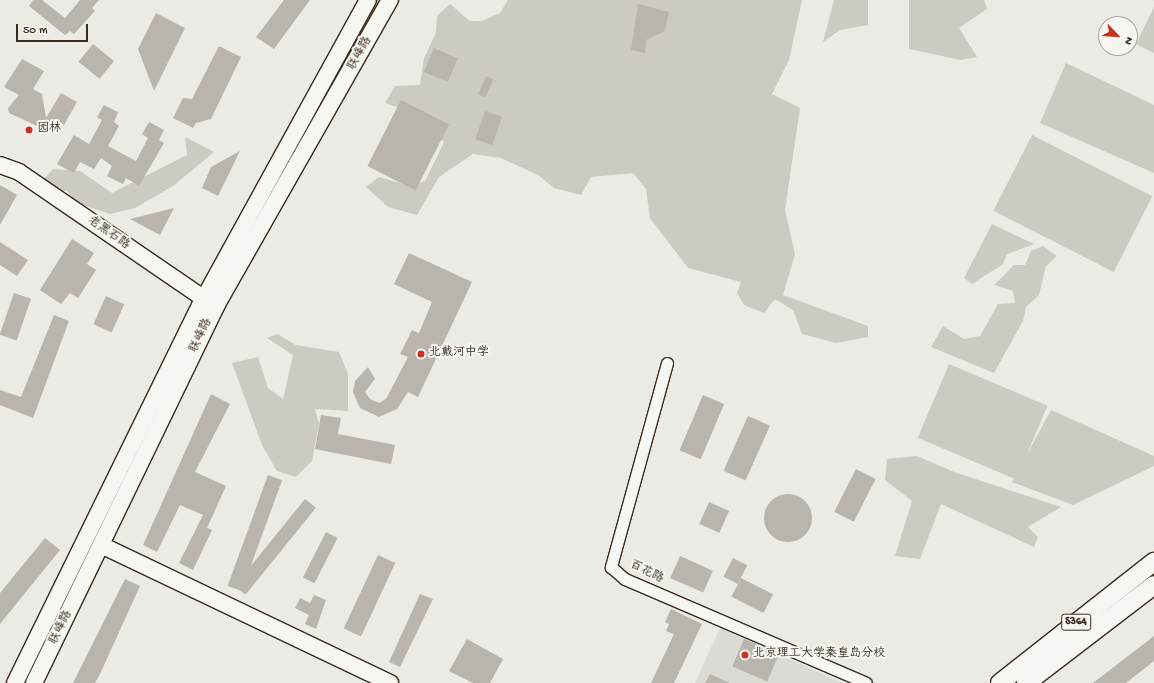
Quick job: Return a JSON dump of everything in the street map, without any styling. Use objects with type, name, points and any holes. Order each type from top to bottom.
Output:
[{"type":"main road","name":"联峰路","points":[[15,683],[209,303],[368,0]]},
{"type":"main road","name":"联峰路","points":[[34,683],[102,546],[209,303],[390,0]]},
{"type":"main road","name":"老黑石路","points":[[0,165],[18,172],[209,303]]},
{"type":"main road","points":[[102,546],[390,683]]},
{"type":"main road","name":"S364","points":[[1000,683],[1154,562]]},
{"type":"main road","name":"S364","points":[[1026,683],[1154,585]]},
{"type":"street","name":"百花路","points":[[667,363],[611,567],[625,579],[866,683]]},
{"type":"street","points":[[88,538],[102,546]]},
{"type":"shaded area","points":[[373,0],[379,0],[377,6],[301,139],[297,136]]},
{"type":"shaded area","points":[[508,0],[802,0],[789,60],[772,94],[800,108],[785,210],[795,254],[783,295],[868,326],[868,337],[836,343],[802,334],[793,310],[775,299],[764,313],[744,305],[737,293],[741,282],[688,268],[650,218],[646,189],[633,173],[591,177],[581,195],[554,188],[538,175],[501,158],[473,154],[439,177],[417,215],[388,207],[366,187],[379,177],[411,186],[425,181],[444,142],[406,110],[385,103],[395,86],[420,85],[424,58],[436,33],[437,16],[450,4],[470,21],[482,21],[500,13]]},
{"type":"shaded area","points":[[834,0],[868,0],[868,25],[840,30],[823,42]]},
{"type":"shaded area","points":[[909,0],[984,0],[987,9],[959,28],[977,57],[961,60],[909,49]]},
{"type":"shaded area","points":[[1154,7],[1154,53],[1138,45],[1138,40]]},
{"type":"shaded area","points":[[1066,63],[1154,105],[1154,173],[1040,123]]},
{"type":"shaded area","points":[[1032,135],[1152,196],[1114,272],[993,211]]},
{"type":"shaded area","points":[[185,137],[214,152],[173,186],[135,208],[110,214],[77,203],[67,191],[53,191],[42,181],[53,169],[80,171],[112,193],[187,155]]},
{"type":"shaded area","points":[[992,224],[1034,244],[1007,254],[1003,264],[972,284],[964,278]]},
{"type":"shaded area","points":[[1043,246],[1057,256],[1046,266],[1039,295],[1026,307],[1023,321],[994,373],[931,347],[943,326],[964,339],[980,336],[998,304],[1015,303],[1013,291],[994,285],[1014,265],[1025,265],[1031,251]]},
{"type":"shaded area","points":[[277,334],[296,345],[339,352],[348,374],[348,411],[315,409],[319,424],[312,461],[296,477],[277,471],[262,445],[232,363],[258,357],[268,388],[283,399],[293,355],[267,338]]},
{"type":"shaded area","points":[[949,364],[1047,406],[1016,479],[918,438]]},
{"type":"shaded area","points":[[1051,410],[1154,456],[1154,466],[1073,505],[1012,482]]},
{"type":"shaded area","points":[[917,456],[954,472],[1061,507],[1028,527],[1038,537],[1034,547],[941,504],[920,559],[895,556],[912,501],[885,480],[887,459]]},
{"type":"shaded area","name":"北京理工大学秦皇岛分校","points":[[720,628],[843,683],[695,683]]},
{"type":"building","points":[[33,0],[42,0],[65,18],[80,0],[99,0],[92,8],[95,11],[74,34],[70,31],[65,35],[29,6]]},
{"type":"building","points":[[284,0],[310,0],[274,49],[256,37]]},
{"type":"building","points":[[638,4],[669,12],[665,31],[646,40],[645,53],[631,50]]},
{"type":"building","points":[[156,13],[185,28],[154,91],[138,49]]},
{"type":"building","points":[[93,44],[114,61],[100,79],[79,62]]},
{"type":"building","points":[[219,46],[241,57],[211,119],[196,123],[193,128],[173,118],[183,98],[192,99]]},
{"type":"building","points":[[434,48],[458,58],[448,82],[424,72]]},
{"type":"building","points":[[22,59],[44,71],[33,89],[42,94],[46,118],[61,93],[77,102],[64,125],[55,120],[48,131],[9,113],[8,108],[19,95],[4,87]]},
{"type":"building","points":[[486,76],[493,79],[486,98],[478,94]]},
{"type":"building","points":[[401,100],[449,125],[416,190],[367,166]]},
{"type":"building","points":[[104,105],[118,112],[114,122],[119,126],[108,146],[136,161],[148,138],[142,134],[149,122],[164,130],[159,140],[164,143],[139,186],[126,178],[123,184],[107,176],[112,166],[101,158],[94,169],[80,162],[74,173],[57,164],[74,135],[89,144],[102,120],[97,117]]},
{"type":"building","points":[[485,111],[502,117],[492,145],[475,139]]},
{"type":"building","points":[[240,151],[218,196],[202,188],[211,167]]},
{"type":"building","points":[[0,185],[17,195],[0,225]]},
{"type":"building","points":[[174,208],[160,235],[130,219]]},
{"type":"building","points":[[72,239],[94,253],[87,264],[96,270],[78,298],[70,293],[61,304],[40,290]]},
{"type":"building","points":[[0,242],[28,260],[17,276],[0,265]]},
{"type":"building","points":[[409,253],[472,282],[418,397],[408,392],[397,409],[379,417],[360,408],[353,392],[355,381],[368,367],[375,379],[365,392],[370,399],[379,403],[386,399],[408,357],[400,354],[412,330],[419,333],[432,302],[394,284]]},
{"type":"building","points":[[14,293],[31,299],[17,340],[0,335]]},
{"type":"building","points":[[106,296],[124,304],[112,332],[93,324]]},
{"type":"building","points":[[54,315],[69,321],[33,418],[0,405],[0,390],[21,397]]},
{"type":"building","points":[[211,394],[230,404],[195,472],[226,486],[207,528],[212,530],[193,570],[179,563],[203,515],[180,505],[157,552],[143,545]]},
{"type":"building","points":[[703,395],[724,404],[701,459],[680,450]]},
{"type":"building","points":[[321,415],[341,418],[338,434],[395,445],[391,464],[315,449]]},
{"type":"building","points":[[748,416],[770,426],[746,481],[724,471]]},
{"type":"building","points":[[856,469],[876,479],[854,522],[834,512]]},
{"type":"building","points":[[268,475],[282,480],[242,591],[228,586]]},
{"type":"building","points":[[783,494],[793,494],[805,501],[812,513],[812,523],[805,535],[793,542],[783,542],[775,538],[768,531],[764,523],[764,513],[768,505],[775,498]]},
{"type":"building","points":[[305,499],[316,508],[245,595],[235,586]]},
{"type":"building","points":[[709,502],[729,511],[719,533],[699,524]]},
{"type":"building","points":[[326,532],[338,538],[314,583],[303,577]]},
{"type":"building","points":[[45,538],[60,550],[0,624],[0,593]]},
{"type":"building","points":[[378,555],[395,563],[361,636],[344,628]]},
{"type":"building","points":[[680,556],[713,571],[703,593],[670,578]]},
{"type":"building","points":[[733,558],[747,565],[738,584],[723,577]]},
{"type":"building","points":[[741,578],[773,594],[764,613],[731,597]]},
{"type":"building","points":[[125,579],[140,586],[100,674],[95,683],[73,683]]},
{"type":"building","points":[[420,594],[433,599],[400,667],[389,662]]},
{"type":"building","points":[[314,595],[326,600],[316,629],[305,624],[309,615],[295,608],[300,598],[310,603]]},
{"type":"building","points":[[671,609],[702,624],[674,683],[651,683],[674,634],[666,631],[669,624],[665,622]]},
{"type":"building","points":[[1154,636],[1154,661],[1126,683],[1093,683]]},
{"type":"building","points":[[467,639],[503,659],[490,683],[473,683],[449,671]]},
{"type":"building","points":[[744,639],[779,654],[767,681],[732,667]]},
{"type":"building","points":[[710,674],[730,683],[705,683]]},
{"type":"place","name":"园林","points":[[29,130]]},
{"type":"place","name":"北戴河中学","points":[[421,354]]},
{"type":"place","name":"北京理工大学秦皇岛分校","points":[[745,655]]}]
